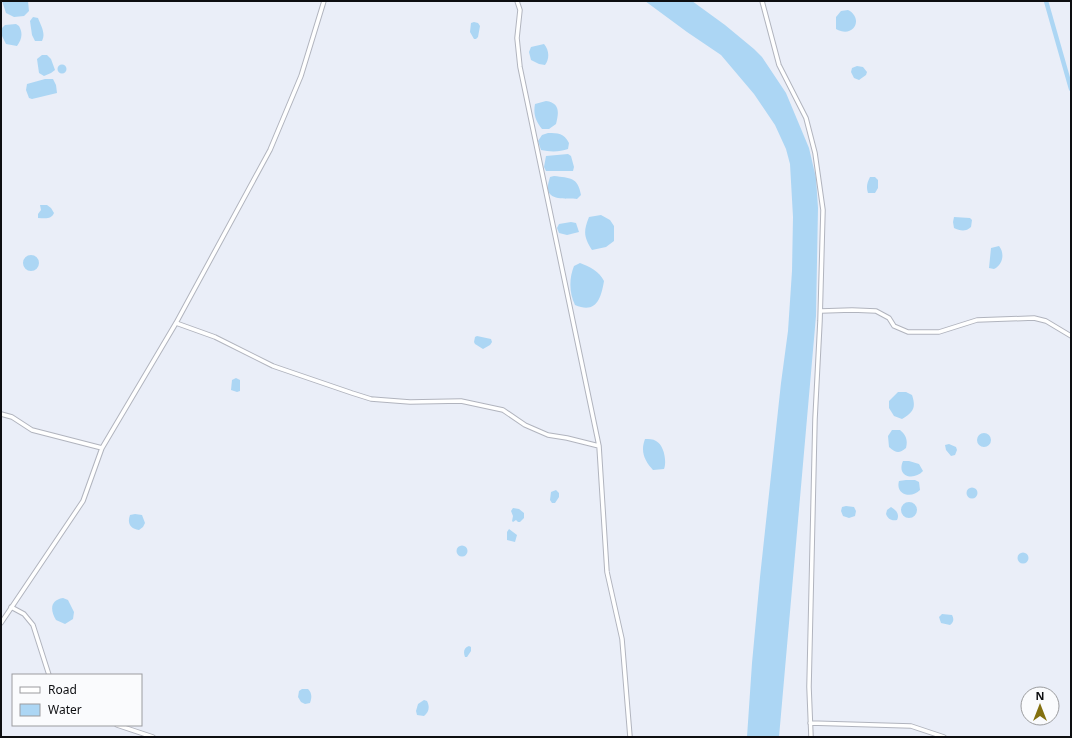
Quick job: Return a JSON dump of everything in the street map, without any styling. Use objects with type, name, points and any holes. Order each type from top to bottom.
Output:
[{"type":"street","points":[[1,623],[83,501],[102,448],[176,323],[270,150],[301,76],[324,1]]},
{"type":"street","points":[[517,1],[520,10],[517,38],[520,68],[599,446],[607,572],[622,639],[630,737]]},
{"type":"street","points":[[762,1],[779,65],[806,118],[815,153],[823,210],[821,311],[815,427],[810,679],[811,737]]},
{"type":"street","points":[[821,311],[876,311],[889,318],[894,326],[908,332],[939,332],[976,320],[1034,318],[1046,321],[1071,336]]},
{"type":"street","points":[[176,323],[215,337],[273,366],[371,399],[410,402],[461,401],[503,410],[525,425],[548,435],[599,446]]},
{"type":"street","points":[[1,414],[12,417],[32,430],[102,448]]},
{"type":"street","points":[[12,607],[24,614],[32,625],[50,674]]},
{"type":"street","points":[[810,723],[911,726],[944,737]]},
{"type":"street","points":[[120,726],[153,737]]},
{"type":"water","points":[[2,1],[28,1],[29,11],[24,16],[14,17],[6,13]]},
{"type":"water","points":[[645,1],[692,1],[725,25],[762,57],[786,93],[809,148],[816,178],[818,208],[816,316],[779,737],[747,737],[760,577],[788,331],[792,271],[793,217],[790,164],[786,149],[775,125],[754,94],[721,55]]},
{"type":"water","points":[[848,10],[855,18],[855,26],[848,31],[836,29],[836,17],[841,11]]},
{"type":"water","points":[[33,17],[38,18],[42,27],[42,41],[35,41],[32,35],[30,21]]},
{"type":"water","points":[[471,23],[478,23],[480,26],[478,37],[476,39],[474,39],[470,32]]},
{"type":"water","points":[[16,24],[19,26],[21,31],[20,41],[17,46],[6,44],[2,36],[2,28],[5,25]]},
{"type":"water","points":[[544,44],[548,54],[548,60],[545,65],[531,60],[529,52],[531,47]]},
{"type":"water","points":[[42,55],[47,55],[51,59],[55,70],[44,76],[39,73],[37,59]]},
{"type":"water","points":[[60,65],[64,65],[66,69],[64,73],[60,73],[58,71],[58,67]]},
{"type":"water","points":[[857,66],[863,67],[867,72],[866,75],[859,80],[854,78],[851,72],[852,68]]},
{"type":"water","points":[[45,79],[53,79],[56,85],[57,93],[32,99],[29,98],[26,90],[27,84]]},
{"type":"water","points":[[546,101],[551,102],[556,106],[558,116],[556,124],[549,129],[542,129],[538,123],[534,111],[535,104]]},
{"type":"water","points":[[548,133],[563,135],[569,143],[568,149],[562,151],[541,150],[538,141],[542,135]]},
{"type":"water","points":[[568,154],[571,156],[574,167],[573,171],[546,171],[544,167],[546,156]]},
{"type":"water","points":[[554,176],[569,178],[575,182],[580,189],[581,195],[577,199],[560,198],[549,194],[548,187],[550,177]]},
{"type":"water","points":[[870,177],[875,177],[878,180],[878,188],[875,193],[868,193],[867,185]]},
{"type":"water","points":[[40,205],[47,205],[51,208],[54,213],[53,215],[48,218],[38,218],[38,214],[41,210]]},
{"type":"water","points":[[601,215],[610,220],[614,226],[614,241],[606,247],[592,250],[586,238],[586,227],[589,217]]},
{"type":"water","points":[[954,217],[970,218],[972,220],[971,227],[967,230],[958,230],[954,228]]},
{"type":"water","points":[[571,222],[576,223],[579,232],[567,235],[559,233],[557,228],[559,224]]},
{"type":"water","points":[[999,246],[1002,252],[1001,262],[994,269],[989,268],[991,248]]},
{"type":"water","points":[[31,255],[38,260],[39,263],[34,270],[31,271],[24,266],[23,263],[28,256]]},
{"type":"water","points":[[580,263],[597,272],[604,281],[599,299],[593,306],[588,308],[575,305],[570,286],[574,266]]},
{"type":"water","points":[[477,336],[491,339],[492,342],[483,349],[474,342],[475,337]]},
{"type":"water","points":[[236,378],[240,380],[240,391],[237,392],[231,390],[232,380]]},
{"type":"water","points":[[898,392],[906,392],[912,395],[914,403],[913,409],[902,419],[894,416],[889,408],[889,401]]},
{"type":"water","points":[[892,430],[900,430],[906,438],[906,448],[899,452],[896,452],[889,447],[888,436]]},
{"type":"water","points":[[984,433],[989,435],[991,440],[989,445],[984,447],[979,445],[977,440],[979,435]]},
{"type":"water","points":[[645,439],[655,440],[661,446],[665,458],[664,469],[653,470],[648,463],[643,452]]},
{"type":"water","points":[[949,444],[956,447],[957,450],[955,455],[951,456],[946,450],[945,445]]},
{"type":"water","points":[[903,461],[919,464],[923,471],[915,476],[907,476],[902,471],[901,466]]},
{"type":"water","points":[[915,480],[919,482],[920,490],[917,493],[909,495],[899,490],[899,481]]},
{"type":"water","points":[[972,487],[976,489],[978,493],[976,497],[972,499],[968,497],[966,493],[968,489]]},
{"type":"water","points":[[556,490],[559,493],[559,497],[555,503],[552,503],[550,500],[551,492]]},
{"type":"water","points":[[909,502],[915,504],[917,510],[915,516],[909,518],[903,516],[901,510],[903,504]]},
{"type":"water","points":[[842,507],[854,507],[856,511],[855,516],[849,518],[843,516],[841,511]]},
{"type":"water","points":[[891,507],[897,512],[897,520],[890,519],[886,514],[887,510]]},
{"type":"water","points":[[513,508],[519,509],[524,513],[524,518],[520,522],[516,520],[513,522],[512,521],[513,516],[511,511]]},
{"type":"water","points":[[130,515],[142,515],[145,523],[139,530],[131,527],[129,523]]},
{"type":"water","points":[[509,529],[517,535],[515,542],[507,540],[507,532]]},
{"type":"water","points":[[462,545],[466,547],[468,551],[466,555],[462,557],[458,555],[456,551],[458,547]]},
{"type":"water","points":[[1021,553],[1025,553],[1027,554],[1027,562],[1021,563],[1018,560],[1018,556]]},
{"type":"water","points":[[63,598],[68,600],[74,612],[73,619],[65,624],[56,620],[52,609],[53,603]]},
{"type":"water","points":[[942,614],[952,615],[953,620],[950,625],[941,623],[939,617]]},
{"type":"water","points":[[469,646],[471,647],[471,651],[467,657],[465,657],[464,650]]},
{"type":"water","points":[[302,689],[308,689],[310,692],[310,703],[305,704],[301,702],[298,697],[299,691]]},
{"type":"water","points":[[424,700],[428,703],[428,711],[424,716],[417,715],[416,711],[418,704]]},
{"type":"waterway","points":[[1046,1],[1071,89]]}]
